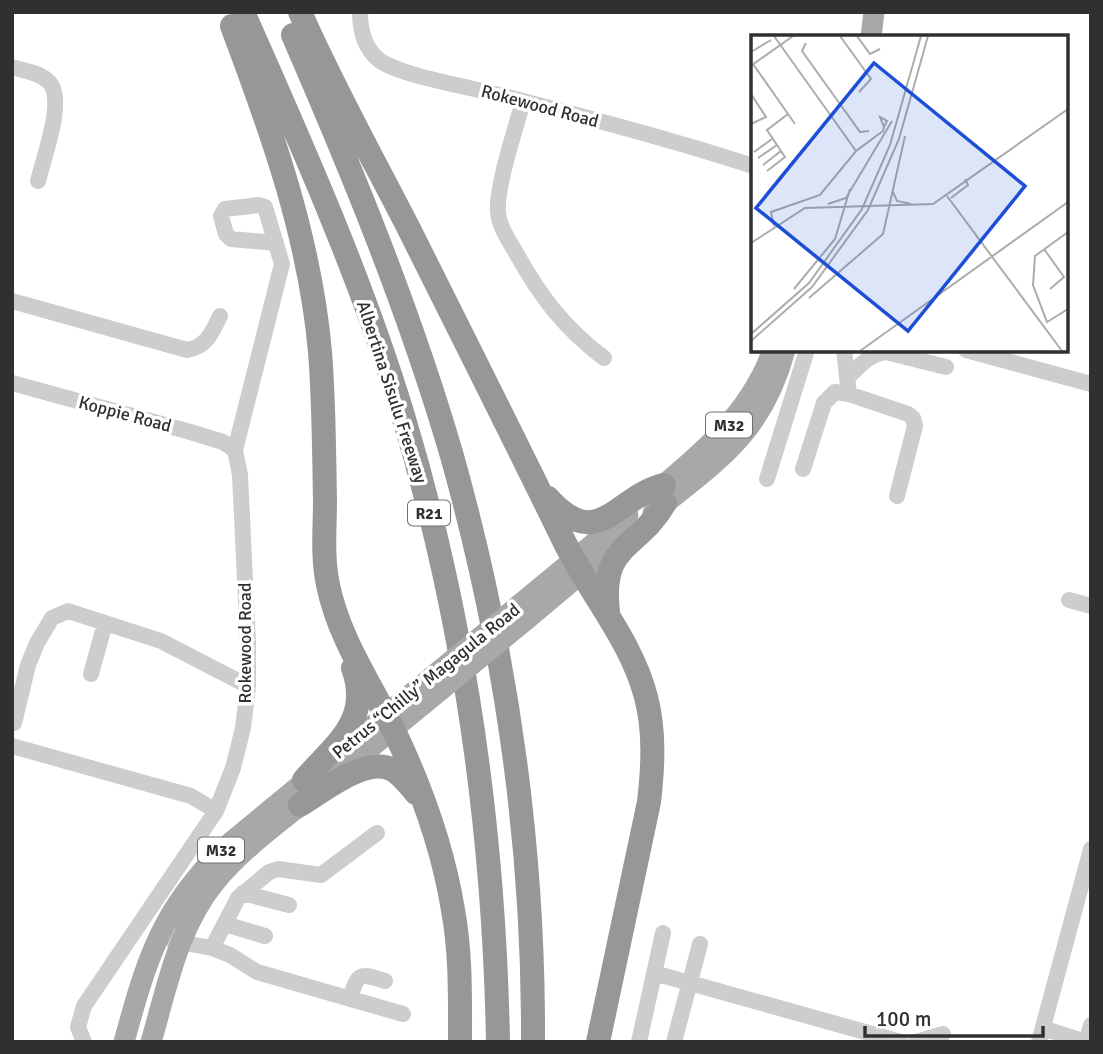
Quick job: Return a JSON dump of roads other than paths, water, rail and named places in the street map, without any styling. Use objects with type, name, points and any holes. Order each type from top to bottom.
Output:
[{"type":"highway","points":[[226,12],[286,177],[308,266],[317,323],[323,394],[325,568],[335,610],[345,636],[390,722],[423,802],[446,873],[453,910],[459,980],[460,1042]]},
{"type":"highway","name":"Albertina Sisulu Freeway","points":[[243,12],[321,192],[364,303],[401,410],[445,573],[466,682],[488,844],[497,957],[498,1042]]},
{"type":"highway","name":"Albertina Sisulu Freeway","points":[[283,12],[380,242],[452,456],[473,542],[499,663],[518,785],[530,920],[533,1042]]},
{"type":"highway","points":[[300,12],[577,566],[608,613],[626,647],[646,696],[653,773],[638,857],[598,1042]]},
{"type":"highway","points":[[538,487],[564,513],[578,520],[591,522],[608,517],[644,493],[665,494],[659,514],[629,542],[612,563],[606,584],[608,613]]},
{"type":"highway","points":[[304,780],[348,732],[357,714],[358,680],[345,636]]},
{"type":"highway","points":[[300,805],[357,771],[377,765],[394,771],[423,802]]},
{"type":"main road","name":"Petrus “Chilly” Magagula Road","points":[[665,494],[742,410],[765,371],[772,352]]},
{"type":"main road","name":"Petrus “Chilly” Magagula Road","points":[[152,1042],[181,942],[214,883],[390,722],[665,494],[717,461],[753,423],[772,391],[784,352]]},
{"type":"main road","name":"Petrus “Chilly” Magagula Road","points":[[124,1042],[141,979],[157,937],[180,897],[201,870],[304,780],[390,722]]},
{"type":"street","name":"Rokewood Road","points":[[360,12],[360,28],[364,40],[371,52],[388,65],[751,165]]},
{"type":"street","points":[[12,67],[42,76],[55,91],[56,110],[38,181]]},
{"type":"street","points":[[523,101],[497,209],[502,228],[530,278],[556,315],[578,338],[604,358]]},
{"type":"street","points":[[235,450],[282,264],[276,243]]},
{"type":"street","points":[[12,301],[187,350],[207,342],[220,316]]},
{"type":"street","points":[[767,479],[806,352]]},
{"type":"street","points":[[844,352],[848,386]]},
{"type":"street","points":[[803,469],[824,403],[835,392],[848,386],[867,359],[876,353],[886,352],[946,367]]},
{"type":"street","points":[[973,352],[1091,384]]},
{"type":"street","name":"Koppie Road","points":[[12,383],[187,431],[223,442],[235,450]]},
{"type":"street","points":[[848,386],[913,418],[915,426],[897,496]]},
{"type":"street","name":"Rokewood Road","points":[[84,1042],[78,1027],[83,1006],[216,811],[233,768],[243,727],[248,686],[240,475],[235,450]]},
{"type":"street","points":[[1069,600],[1091,606]]},
{"type":"street","points":[[14,723],[28,665],[37,643],[52,618],[68,611],[161,641],[248,686]]},
{"type":"street","points":[[91,674],[105,623]]},
{"type":"street","points":[[12,746],[191,796],[216,811]]},
{"type":"street","points":[[212,948],[243,893],[269,872],[278,869],[321,875],[377,833]]},
{"type":"street","points":[[1091,849],[1041,1035],[1086,1042],[1091,1025]]},
{"type":"street","points":[[243,893],[289,905]]},
{"type":"street","points":[[225,925],[265,936]]},
{"type":"street","points":[[639,1042],[663,933]]},
{"type":"street","points":[[157,937],[212,948],[230,955],[257,972],[403,1014]]},
{"type":"street","points":[[674,1042],[700,944]]},
{"type":"street","points":[[654,973],[901,1042]]},
{"type":"street","points":[[351,999],[359,976],[385,981]]},
{"type":"street","points":[[916,1042],[943,1034]]}]
